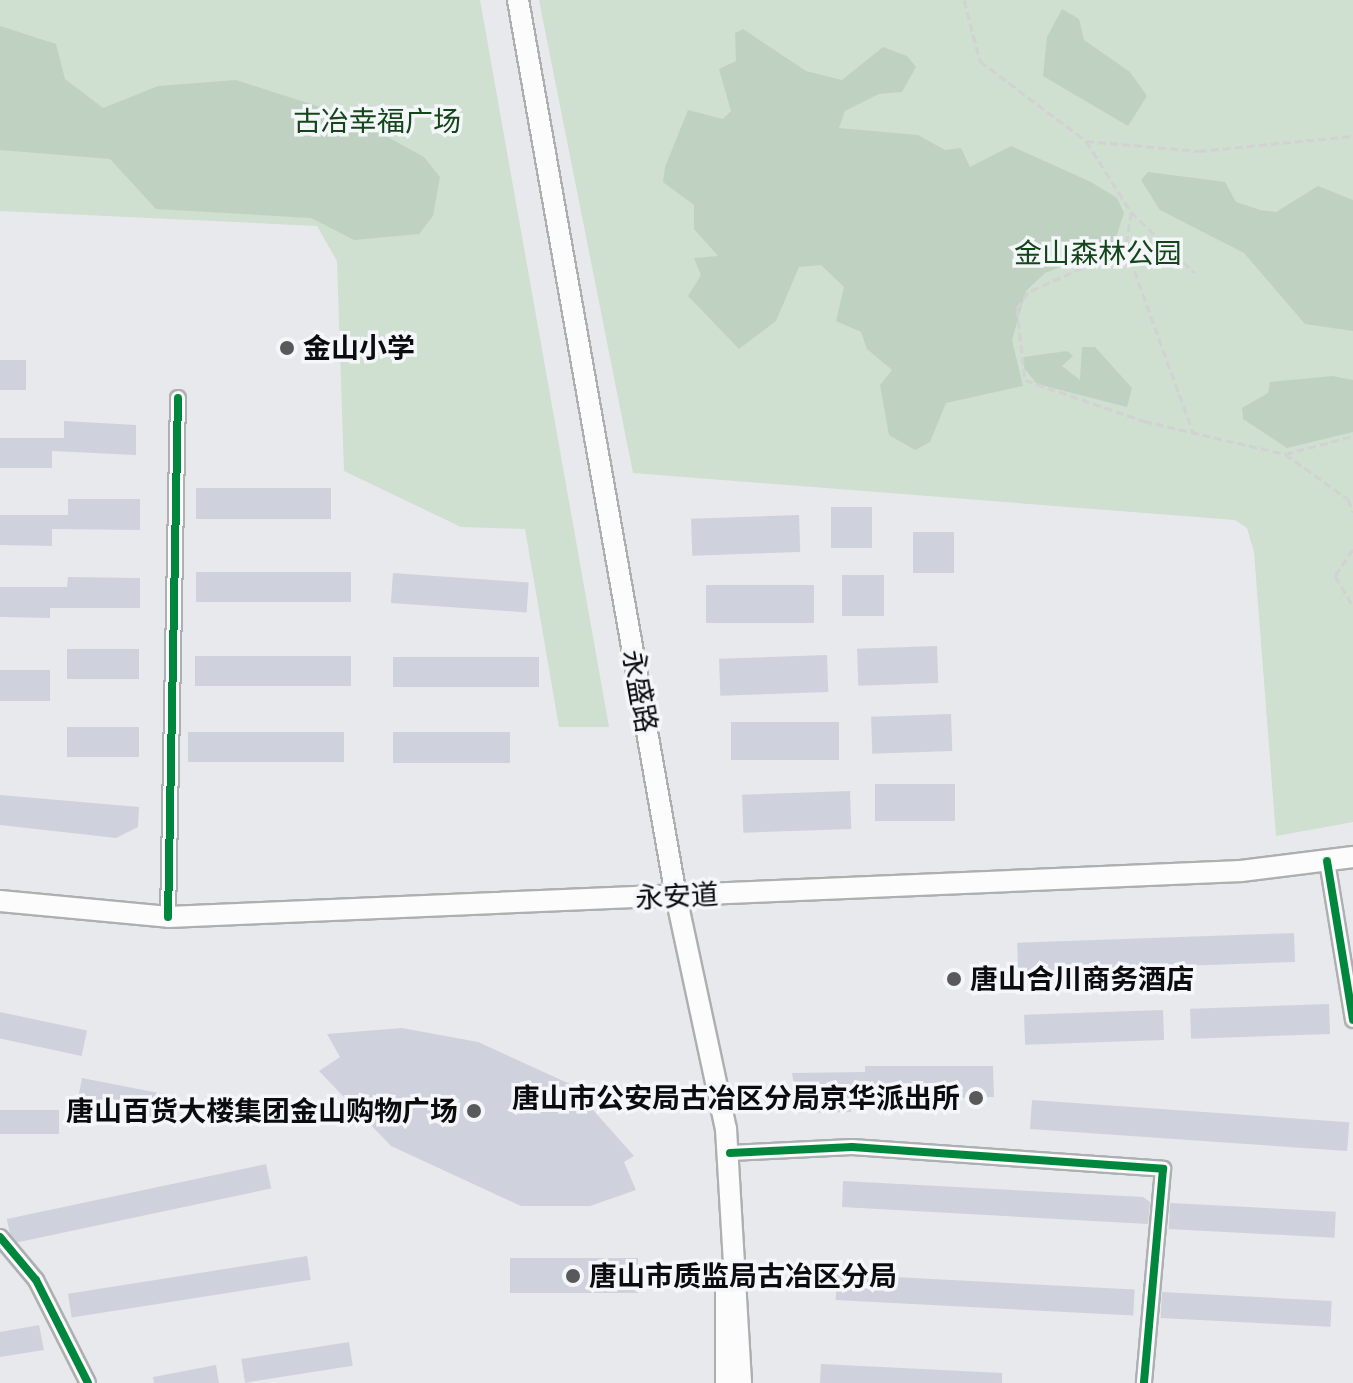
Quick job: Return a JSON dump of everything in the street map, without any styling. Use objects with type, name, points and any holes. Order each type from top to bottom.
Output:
[{"type":"main road","name":"永盛路","points":[[506,0],[714,1130],[726,1242],[726,1383]]},
{"type":"main road","name":"永盛路","points":[[518,0],[670,897],[730,1153],[741,1383]]},
{"type":"main road","name":"永安道","points":[[0,901],[168,917],[670,897],[1327,861],[1353,857]]},
{"type":"street","points":[[168,917],[178,398]]},
{"type":"street","points":[[1327,861],[1348,967],[1353,1020]]},
{"type":"street","points":[[730,1153],[852,1147],[1163,1169],[1144,1383]]},
{"type":"street","points":[[0,1237],[36,1280],[88,1383]]},
{"type":"path","points":[[964,0],[980,61],[1086,141],[1131,212],[1195,273]]},
{"type":"path","points":[[1086,141],[1199,151],[1353,136]]},
{"type":"path","points":[[1131,212],[1126,248],[1193,433]]},
{"type":"path","points":[[1126,248],[1028,292],[1017,309],[1025,380],[1193,433],[1285,454],[1348,499],[1353,512]]},
{"type":"path","points":[[1285,454],[1353,436]]},
{"type":"path","points":[[1353,549],[1335,576],[1353,606]]},
{"type":"green space","name":"古冶幸福广场","points":[[0,0],[480,0],[609,727],[559,727],[525,529],[461,527],[344,471],[337,261],[317,226],[0,211]]},
{"type":"green space","name":"金山森林公园","points":[[539,0],[1353,0],[1353,822],[1276,836],[1254,552],[1247,528],[1235,520],[633,473]]},
{"type":"green space","points":[[1062,9],[1079,19],[1084,40],[1130,72],[1147,96],[1128,126],[1043,76],[1047,37]]},
{"type":"green space","points":[[0,26],[56,44],[65,79],[103,108],[158,86],[236,80],[351,117],[424,157],[440,177],[433,216],[419,234],[354,240],[311,218],[156,209],[110,159],[0,150]]},
{"type":"green space","points":[[743,29],[806,71],[842,80],[883,47],[907,56],[916,67],[902,92],[879,94],[845,111],[839,128],[918,135],[945,150],[961,148],[970,167],[1011,146],[1091,182],[1117,198],[1124,213],[1113,246],[1045,273],[1026,291],[1012,340],[1023,386],[946,403],[930,442],[915,450],[889,435],[880,385],[892,370],[867,349],[861,332],[836,321],[844,287],[821,265],[799,267],[776,321],[739,349],[688,296],[701,275],[694,258],[718,256],[694,229],[694,205],[663,182],[665,167],[688,110],[723,119],[731,111],[719,69],[736,61],[735,33]]},
{"type":"green space","points":[[1148,172],[1225,182],[1236,202],[1260,210],[1276,212],[1318,186],[1353,200],[1353,331],[1305,324],[1244,253],[1160,210],[1141,180]]},
{"type":"green space","points":[[1082,347],[1095,347],[1132,388],[1127,407],[1037,384],[1024,368],[1024,357],[1067,351],[1073,356],[1062,366],[1080,380]]},
{"type":"green space","points":[[1332,376],[1353,380],[1353,432],[1287,448],[1243,419],[1242,408],[1268,393],[1270,382]]},
{"type":"building","points":[[0,360],[26,360],[26,390],[0,390]]},
{"type":"building","points":[[64,421],[136,425],[136,455],[52,451],[52,468],[0,468],[0,438],[64,438]]},
{"type":"building","points":[[196,488],[331,488],[331,519],[196,519]]},
{"type":"building","points":[[68,499],[140,499],[140,530],[52,529],[52,546],[0,545],[0,515],[68,515]]},
{"type":"building","points":[[831,507],[872,507],[872,548],[831,548]]},
{"type":"building","points":[[799,515],[800,552],[692,556],[691,519]]},
{"type":"building","points":[[913,532],[954,532],[954,573],[913,573]]},
{"type":"building","points":[[196,572],[351,572],[351,602],[196,602]]},
{"type":"building","points":[[393,573],[529,582],[527,612],[391,603]]},
{"type":"building","points":[[842,575],[884,575],[884,616],[842,616]]},
{"type":"building","points":[[68,577],[140,578],[140,608],[50,608],[50,618],[0,617],[0,587],[67,587]]},
{"type":"building","points":[[706,585],[814,585],[814,623],[706,623]]},
{"type":"building","points":[[937,646],[938,683],[858,686],[857,649]]},
{"type":"building","points":[[67,649],[139,649],[139,679],[67,679]]},
{"type":"building","points":[[827,655],[828,692],[720,696],[719,659]]},
{"type":"building","points":[[195,656],[351,656],[351,686],[195,686]]},
{"type":"building","points":[[393,657],[539,657],[539,687],[393,687]]},
{"type":"building","points":[[0,670],[50,670],[50,701],[0,701]]},
{"type":"building","points":[[951,714],[952,751],[872,754],[871,717]]},
{"type":"building","points":[[731,722],[839,722],[839,760],[731,760]]},
{"type":"building","points":[[67,727],[139,727],[139,757],[67,757]]},
{"type":"building","points":[[188,732],[344,732],[344,762],[188,762]]},
{"type":"building","points":[[393,732],[510,732],[510,763],[393,763]]},
{"type":"building","points":[[875,784],[955,784],[955,821],[875,821]]},
{"type":"building","points":[[850,791],[851,829],[743,833],[742,795]]},
{"type":"building","points":[[0,795],[139,807],[138,827],[116,838],[0,825]]},
{"type":"building","points":[[1294,933],[1295,962],[1018,972],[1017,943]]},
{"type":"building","points":[[1329,1004],[1330,1034],[1191,1039],[1190,1009]]},
{"type":"building","points":[[1163,1010],[1164,1040],[1025,1045],[1024,1015]]},
{"type":"building","points":[[0,1012],[87,1031],[82,1056],[0,1039]]},
{"type":"building","name":"唐山百货大楼集团金山购物广场","points":[[402,1028],[478,1042],[570,1084],[634,1156],[624,1162],[636,1190],[590,1206],[521,1206],[391,1146],[319,1071],[340,1057],[327,1034]]},
{"type":"building","points":[[865,1066],[993,1066],[994,1097],[851,1101],[851,1112],[799,1113],[792,1073],[865,1072]]},
{"type":"building","points":[[82,1078],[178,1097],[173,1121],[77,1103]]},
{"type":"building","points":[[1032,1100],[1349,1122],[1347,1151],[1030,1129]]},
{"type":"building","points":[[0,1110],[59,1110],[59,1134],[0,1134]]},
{"type":"building","points":[[266,1164],[271,1188],[12,1244],[7,1219]]},
{"type":"building","points":[[843,1181],[1143,1197],[1150,1202],[1148,1224],[842,1207]]},
{"type":"building","points":[[1170,1203],[1336,1212],[1334,1238],[1169,1229]]},
{"type":"building","points":[[307,1256],[311,1280],[72,1318],[68,1294]]},
{"type":"building","name":"唐山市质监局古冶区分局","points":[[510,1258],[638,1258],[638,1293],[510,1293]]},
{"type":"building","points":[[837,1274],[1135,1290],[1133,1316],[836,1300]]},
{"type":"building","points":[[1162,1292],[1332,1301],[1330,1327],[1161,1318]]},
{"type":"building","points":[[39,1325],[44,1350],[0,1357],[0,1332]]},
{"type":"building","points":[[349,1342],[353,1366],[245,1383],[241,1359]]},
{"type":"building","points":[[821,1364],[1002,1373],[1002,1383],[820,1383]]},
{"type":"building","points":[[216,1365],[219,1383],[154,1383],[153,1377]]},
{"type":"cycle path","points":[[168,917],[178,398]]},
{"type":"cycle path","points":[[1327,861],[1353,1020]]},
{"type":"cycle path","points":[[730,1153],[852,1147],[1163,1169],[1144,1383]]},
{"type":"cycle path","points":[[0,1237],[36,1280],[88,1383]]},
{"type":"place","name":"金山小学","points":[[287,348]]},
{"type":"place","name":"唐山合川商务酒店","points":[[954,979]]},
{"type":"place","name":"唐山市公安局古冶区分局京华派出所","points":[[976,1098]]},
{"type":"place","name":"唐山百货大楼集团金山购物广场","points":[[474,1111]]},
{"type":"place","name":"唐山市质监局古冶区分局","points":[[573,1276]]}]
